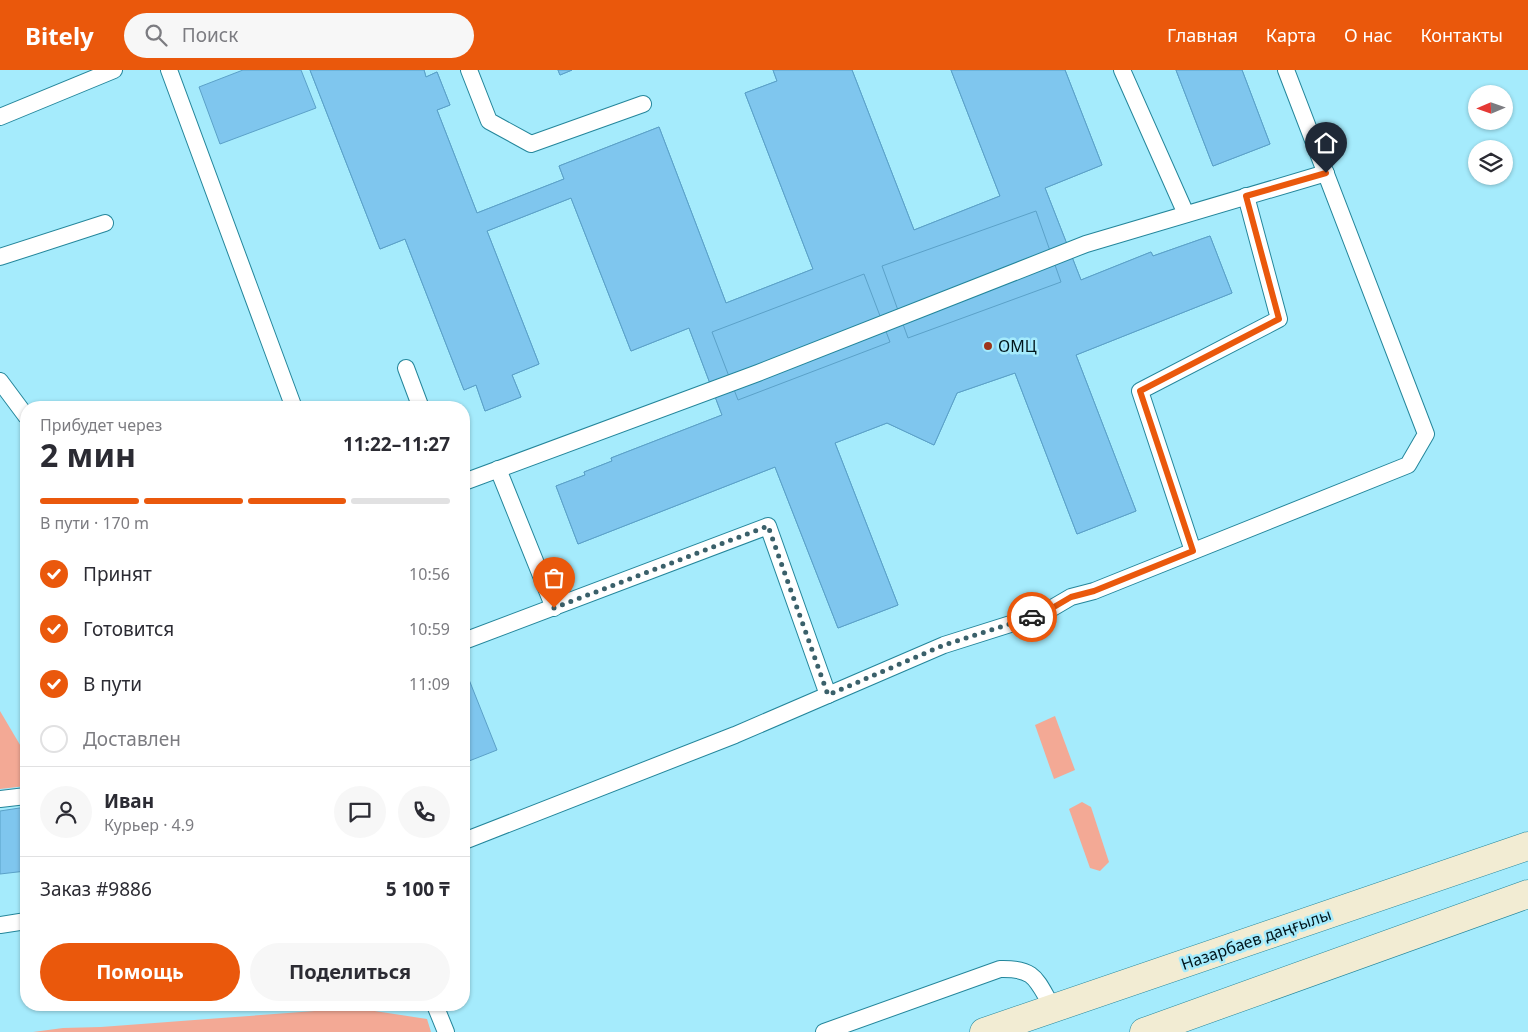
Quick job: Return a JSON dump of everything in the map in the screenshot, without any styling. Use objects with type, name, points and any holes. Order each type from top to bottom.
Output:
[{"type":"main road","name":"Назарбаев даңғылы","points":[[984,1032],[1528,846]]},
{"type":"main road","points":[[1144,1032],[1528,894]]},
{"type":"lane","points":[[0,117],[114,70]]},
{"type":"lane","points":[[169,70],[291,401]]},
{"type":"lane","points":[[469,70],[489,121],[531,144],[643,104]]},
{"type":"lane","points":[[1122,70],[1186,214]]},
{"type":"lane","points":[[470,839],[735,735],[944,645],[1042,614],[1071,597],[1094,591],[1408,465],[1426,434],[1286,70]]},
{"type":"lane","points":[[470,480],[758,373],[1086,244],[1326,173]]},
{"type":"lane","points":[[1193,551],[1140,391],[1279,319],[1246,196]]},
{"type":"lane","points":[[0,257],[105,223]]},
{"type":"lane","points":[[406,368],[418,401]]},
{"type":"lane","points":[[0,381],[20,408]]},
{"type":"lane","points":[[498,469],[554,608]]},
{"type":"lane","points":[[470,639],[768,526],[828,695]]},
{"type":"lane","points":[[0,799],[20,797]]},
{"type":"lane","points":[[0,925],[20,922]]},
{"type":"lane","points":[[824,1032],[1000,969],[1018,968],[1034,976],[1053,1008]]},
{"type":"lane","points":[[437,1011],[446,1032]]},
{"type":"shaded area","points":[[0,711],[20,745],[20,787],[0,789]]},
{"type":"shaded area","points":[[1055,716],[1075,770],[1054,779],[1035,725]]},
{"type":"shaded area","points":[[1082,802],[1091,807],[1109,862],[1100,871],[1090,868],[1069,809]]},
{"type":"shaded area","points":[[315,1011],[375,1011],[427,1019],[431,1032],[33,1032],[63,1028],[101,1027]]},
{"type":"building","points":[[243,70],[301,70],[316,108],[220,144],[199,87]]},
{"type":"building","name":"ОМЦ","points":[[310,70],[424,70],[426,77],[437,72],[450,105],[437,110],[477,213],[564,179],[559,166],[659,127],[726,303],[813,269],[745,93],[777,81],[773,70],[852,70],[914,230],[1000,196],[951,70],[1065,70],[1102,165],[1045,188],[1081,280],[1151,252],[1153,256],[1210,236],[1232,293],[1076,355],[1136,511],[1077,534],[1015,373],[957,393],[934,445],[887,423],[835,443],[898,605],[838,628],[775,467],[578,544],[556,486],[585,475],[584,472],[612,461],[611,458],[722,415],[689,328],[631,351],[571,198],[487,231],[539,364],[512,375],[521,397],[485,411],[476,385],[464,390],[405,239],[380,249]],"holes":[[[1036,211],[1061,282],[908,338],[882,266]],[[864,274],[890,342],[738,400],[712,332]]]},
{"type":"building","name":"ОМЦ","points":[[310,70],[424,70],[426,77],[437,72],[450,105],[437,110],[477,213],[564,179],[559,166],[659,127],[726,303],[813,269],[745,93],[777,81],[773,70],[852,70],[914,230],[1000,196],[951,70],[1065,70],[1102,165],[1045,188],[1081,280],[1151,252],[1153,256],[1210,236],[1232,293],[1076,355],[1136,511],[1077,534],[1015,373],[957,393],[934,445],[887,423],[835,443],[898,605],[838,628],[775,467],[578,544],[556,486],[585,475],[584,472],[612,461],[611,458],[722,415],[689,328],[631,351],[571,198],[487,231],[539,364],[512,375],[521,397],[485,411],[476,385],[464,390],[405,239],[380,249]]},
{"type":"building","points":[[558,70],[572,70],[560,75]]},
{"type":"building","points":[[558,70],[572,70],[560,75]]},
{"type":"building","points":[[1176,70],[1242,70],[1270,144],[1213,166]]},
{"type":"building","points":[[1176,70],[1242,70],[1270,144],[1213,166]]},
{"type":"building","points":[[1036,211],[1061,282],[908,338],[882,266]]},
{"type":"building","points":[[864,274],[890,342],[738,400],[712,332]]},
{"type":"building","points":[[470,682],[497,750],[470,761]]},
{"type":"building","points":[[20,808],[20,872],[0,874],[0,811]]},
{"type":"way so far","points":[[554,608],[768,526],[828,695],[944,645],[1032,617]]},
{"type":"place","name":"ОМЦ","points":[[988,346]]},
{"type":"route","points":[[1032,617],[1042,614],[1071,597],[1094,591],[1193,551],[1140,391],[1279,319],[1246,196],[1326,173]]}]
